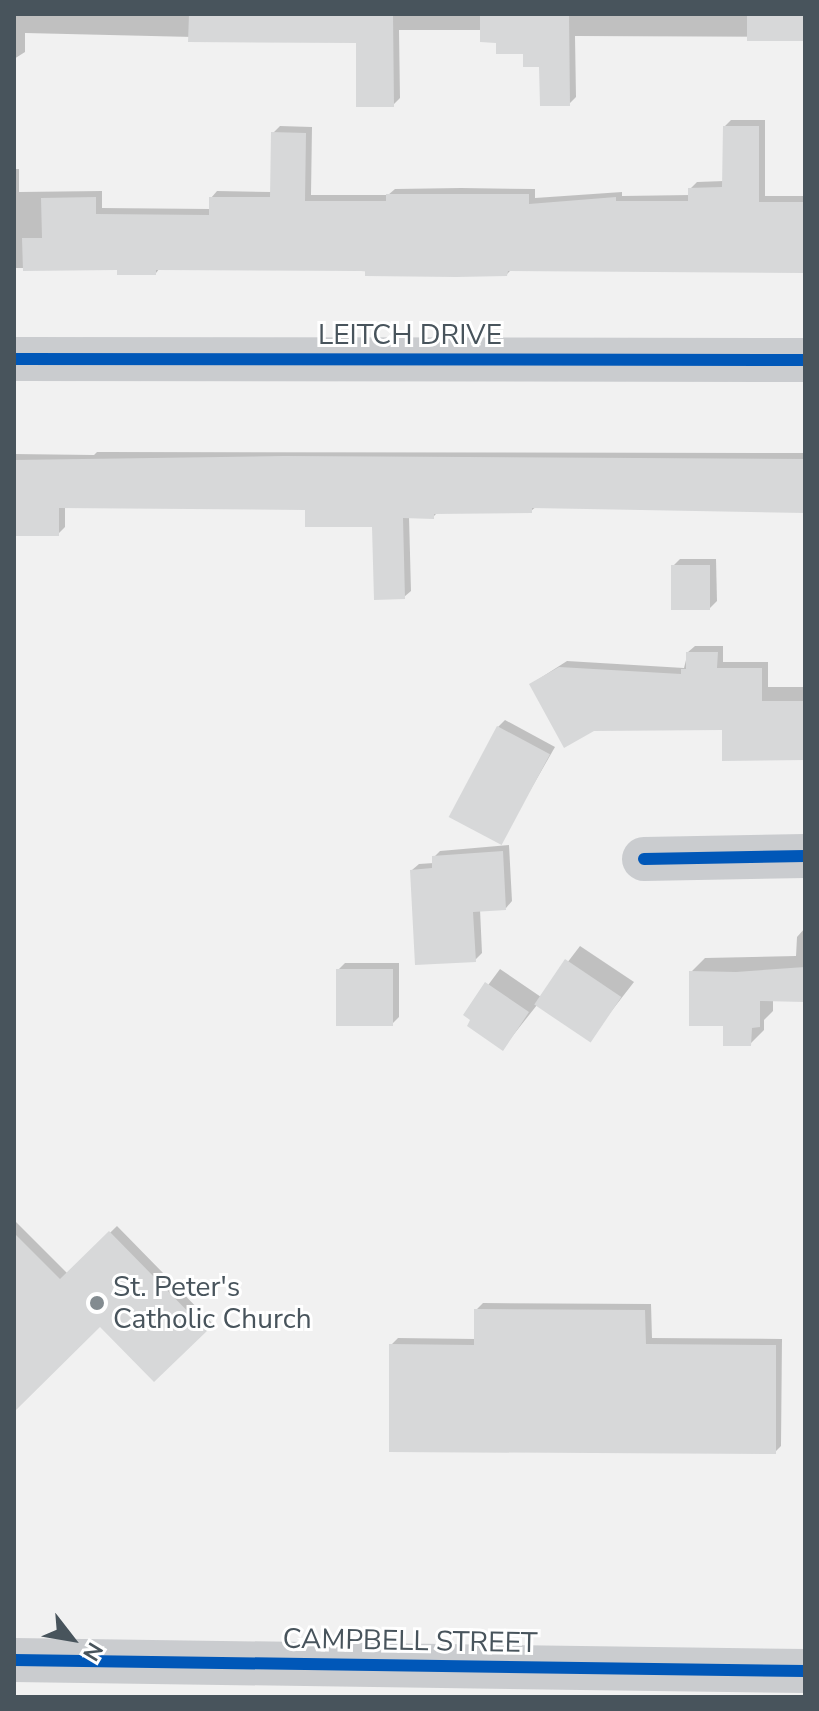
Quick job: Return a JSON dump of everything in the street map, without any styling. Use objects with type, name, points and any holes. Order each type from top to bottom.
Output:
[{"type":"street","name":"LEITCH DRIVE","points":[[14,359],[805,360]]},
{"type":"street","points":[[644,859],[805,856]]},
{"type":"street","name":"CAMPBELL STREET","points":[[14,1660],[805,1671]]},
{"type":"building","points":[[189,14],[393,14],[394,107],[356,107],[356,43],[188,42]]},
{"type":"building","points":[[480,14],[569,14],[570,106],[540,106],[539,67],[523,67],[523,54],[496,54],[496,43],[480,42]]},
{"type":"building","points":[[747,14],[805,14],[805,41],[747,41]]},
{"type":"building","points":[[723,126],[759,126],[759,202],[804,202],[804,273],[508,271],[507,276],[456,277],[365,276],[365,271],[156,270],[156,275],[117,275],[117,270],[23,271],[22,238],[42,238],[41,198],[96,197],[96,214],[209,215],[209,197],[270,197],[271,132],[306,133],[305,201],[386,201],[386,194],[529,194],[529,204],[616,197],[616,201],[688,201],[688,188],[722,187]]},
{"type":"building","points":[[284,456],[805,459],[805,513],[532,508],[532,513],[434,514],[434,519],[403,518],[405,599],[374,600],[372,527],[305,527],[305,510],[59,508],[59,536],[14,536],[14,460]]},
{"type":"building","points":[[671,565],[710,565],[710,610],[671,610]]},
{"type":"building","points":[[686,652],[718,652],[717,668],[762,668],[762,701],[805,701],[805,760],[722,761],[722,730],[594,731],[564,748],[529,684],[559,667],[681,674],[681,669],[686,669]]},
{"type":"building","points":[[497,726],[550,754],[502,845],[449,817]]},
{"type":"building","points":[[503,851],[506,910],[473,912],[476,962],[415,965],[410,870],[432,868],[432,856]]},
{"type":"building","points":[[565,959],[621,997],[591,1043],[534,1005]]},
{"type":"building","points":[[805,967],[805,1002],[760,1001],[760,1027],[752,1028],[751,1046],[723,1046],[723,1026],[689,1026],[689,971],[736,972]]},
{"type":"building","points":[[336,969],[393,969],[393,1026],[336,1026]]},
{"type":"building","points":[[485,982],[529,1012],[503,1051],[467,1026],[470,1020],[463,1015]]},
{"type":"building","name":"St. Peter's Catholic Church","points":[[109,1231],[207,1331],[154,1382],[100,1327],[14,1412],[14,1233],[60,1279]]},
{"type":"building","points":[[474,1309],[645,1310],[646,1344],[776,1345],[776,1454],[389,1452],[389,1344],[474,1345]]},
{"type":"cycle path","points":[[14,359],[805,360]]},
{"type":"cycle path","points":[[644,859],[805,856]]},
{"type":"cycle path","points":[[14,1660],[805,1671]]},
{"type":"place","name":"St. Peter's Catholic Church","points":[[97,1303]]}]
